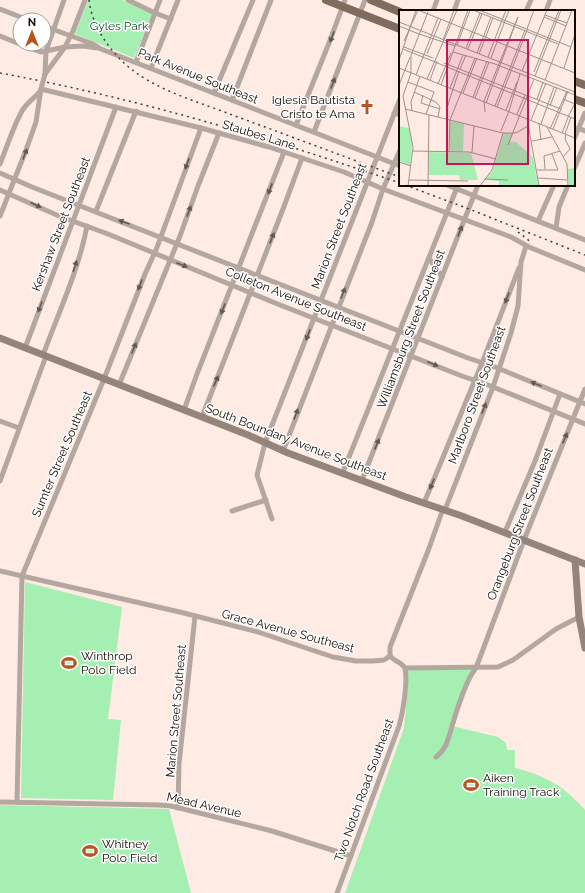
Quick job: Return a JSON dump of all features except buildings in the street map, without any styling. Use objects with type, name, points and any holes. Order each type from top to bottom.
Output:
[{"type":"main road","points":[[326,0],[344,3],[359,13],[399,29]]},
{"type":"main road","points":[[372,0],[399,12]]},
{"type":"main road","points":[[575,81],[585,85]]},
{"type":"main road","points":[[575,99],[585,103]]},
{"type":"street","points":[[52,33],[64,0]]},
{"type":"street","points":[[45,74],[66,47],[85,0]]},
{"type":"street","points":[[128,0],[171,19]]},
{"type":"street","points":[[136,62],[160,0]]},
{"type":"street","points":[[151,68],[178,0]]},
{"type":"street","points":[[214,93],[253,0]]},
{"type":"street","points":[[232,100],[271,0]]},
{"type":"street","points":[[314,132],[365,0]]},
{"type":"street","points":[[433,10],[437,0]]},
{"type":"street","points":[[454,10],[458,0]]},
{"type":"street","points":[[526,10],[531,0]]},
{"type":"street","points":[[546,10],[550,0]]},
{"type":"street","points":[[296,125],[344,3]]},
{"type":"street","points":[[0,9],[12,14]]},
{"type":"street","name":"Park Avenue Southeast","points":[[53,30],[93,44],[101,49]]},
{"type":"street","name":"Park Avenue Southeast","points":[[0,36],[12,41]]},
{"type":"street","name":"Park Avenue Southeast","points":[[52,50],[82,46],[101,49],[397,165]]},
{"type":"street","points":[[0,216],[36,122],[45,74],[46,52]]},
{"type":"street","points":[[0,164],[21,112],[41,89]]},
{"type":"street","name":"Staubes Lane","points":[[41,89],[136,111],[284,152],[344,172],[383,189],[465,219]]},
{"type":"street","name":"Marion Street Southeast","points":[[272,519],[257,475],[265,443],[399,101]]},
{"type":"street","name":"Kershaw Street Southeast","points":[[25,348],[116,107]]},
{"type":"street","points":[[96,211],[136,111]]},
{"type":"street","points":[[394,113],[399,116]]},
{"type":"street","points":[[575,136],[585,113]]},
{"type":"street","name":"Sumter Street Southeast","points":[[17,802],[22,576],[104,379],[161,236],[201,128]]},
{"type":"street","points":[[578,128],[585,131]]},
{"type":"street","points":[[119,385],[177,244],[219,133]]},
{"type":"street","points":[[575,167],[585,143]]},
{"type":"street","points":[[184,410],[284,152]]},
{"type":"street","points":[[283,451],[372,222],[383,189],[397,165],[399,155]]},
{"type":"street","points":[[202,417],[302,158]]},
{"type":"street","name":"Colleton Avenue Southeast","points":[[0,173],[161,236],[177,244],[500,369],[582,403]]},
{"type":"street","name":"Williamsburg Street Southeast","points":[[362,480],[478,186]]},
{"type":"street","points":[[538,221],[554,186]]},
{"type":"street","points":[[556,228],[559,207],[568,186]]},
{"type":"street","points":[[458,187],[474,196],[585,240]]},
{"type":"street","name":"Williamsburg Street Southeast","points":[[343,472],[399,330],[458,187]]},
{"type":"street","name":"Colleton Avenue Southeast","points":[[0,190],[331,325],[585,424]]},
{"type":"street","points":[[465,219],[511,237],[526,246],[585,270]]},
{"type":"street","name":"Kershaw Street Southeast","points":[[0,481],[72,277],[85,238],[87,226]]},
{"type":"street","name":"Marlboro Street Southeast","points":[[424,503],[482,363],[526,246]]},
{"type":"street","points":[[429,258],[442,277]]},
{"type":"street","name":"Marlboro Street Southeast","points":[[390,656],[390,647],[500,369],[518,306],[521,262]]},
{"type":"street","name":"South Boundary Avenue Southeast","points":[[0,338],[202,417],[283,451],[444,509],[585,564]]},
{"type":"street","name":"Orangeburg Street Southeast","points":[[436,756],[441,753],[447,744],[464,692],[472,672],[476,668],[524,540],[573,419],[582,403],[585,389]]},
{"type":"street","name":"Orangeburg Street Southeast","points":[[505,532],[535,461],[552,411],[560,394]]},
{"type":"street","points":[[0,421],[19,428]]},
{"type":"street","points":[[232,512],[266,500]]},
{"type":"street","points":[[575,560],[579,617],[585,648]]},
{"type":"street","name":"Grace Avenue Southeast","points":[[0,571],[258,632],[333,657],[356,661],[373,661],[384,660],[390,656]]},
{"type":"street","name":"Marion Street Southeast","points":[[178,808],[179,764],[195,616]]},
{"type":"street","points":[[390,656],[402,664],[405,668],[498,667],[505,665],[556,629],[579,617]]},
{"type":"street","name":"Two Notch Road Southeast","points":[[337,893],[399,726],[403,707],[405,668]]},
{"type":"street","name":"Mead Avenue","points":[[0,802],[159,805],[178,808],[272,831],[351,856]]},
{"type":"green space","name":"Gyles Park","points":[[88,0],[122,0],[152,14],[134,58],[75,34]]},
{"type":"green space","name":"Winthrop Polo Field","points":[[25,582],[122,607],[108,719],[121,720],[113,800],[21,798]]},
{"type":"green space","name":"Aiken Training Track","points":[[408,670],[472,670],[452,726],[498,737],[506,743],[507,750],[515,750],[515,768],[545,778],[554,783],[570,794],[585,810],[585,893],[345,893],[404,728]]},
{"type":"green space","name":"Whitney Polo Field","points":[[0,805],[169,809],[191,893],[0,893]]},
{"type":"railway","points":[[89,0],[94,21],[112,50],[135,72],[158,86],[399,177]]},
{"type":"railway","points":[[0,73],[101,94],[202,120],[301,150],[399,183]]},
{"type":"railway","points":[[408,186],[585,255]]},
{"type":"railway","points":[[518,232],[531,242]]},
{"type":"place","name":"Iglesia Bautista Cristo te Ama","points":[[367,107]]},
{"type":"place","name":"Winthrop Polo Field","points":[[69,663]]},
{"type":"place","name":"Aiken Training Track","points":[[471,785]]},
{"type":"place","name":"Whitney Polo Field","points":[[90,851]]}]
